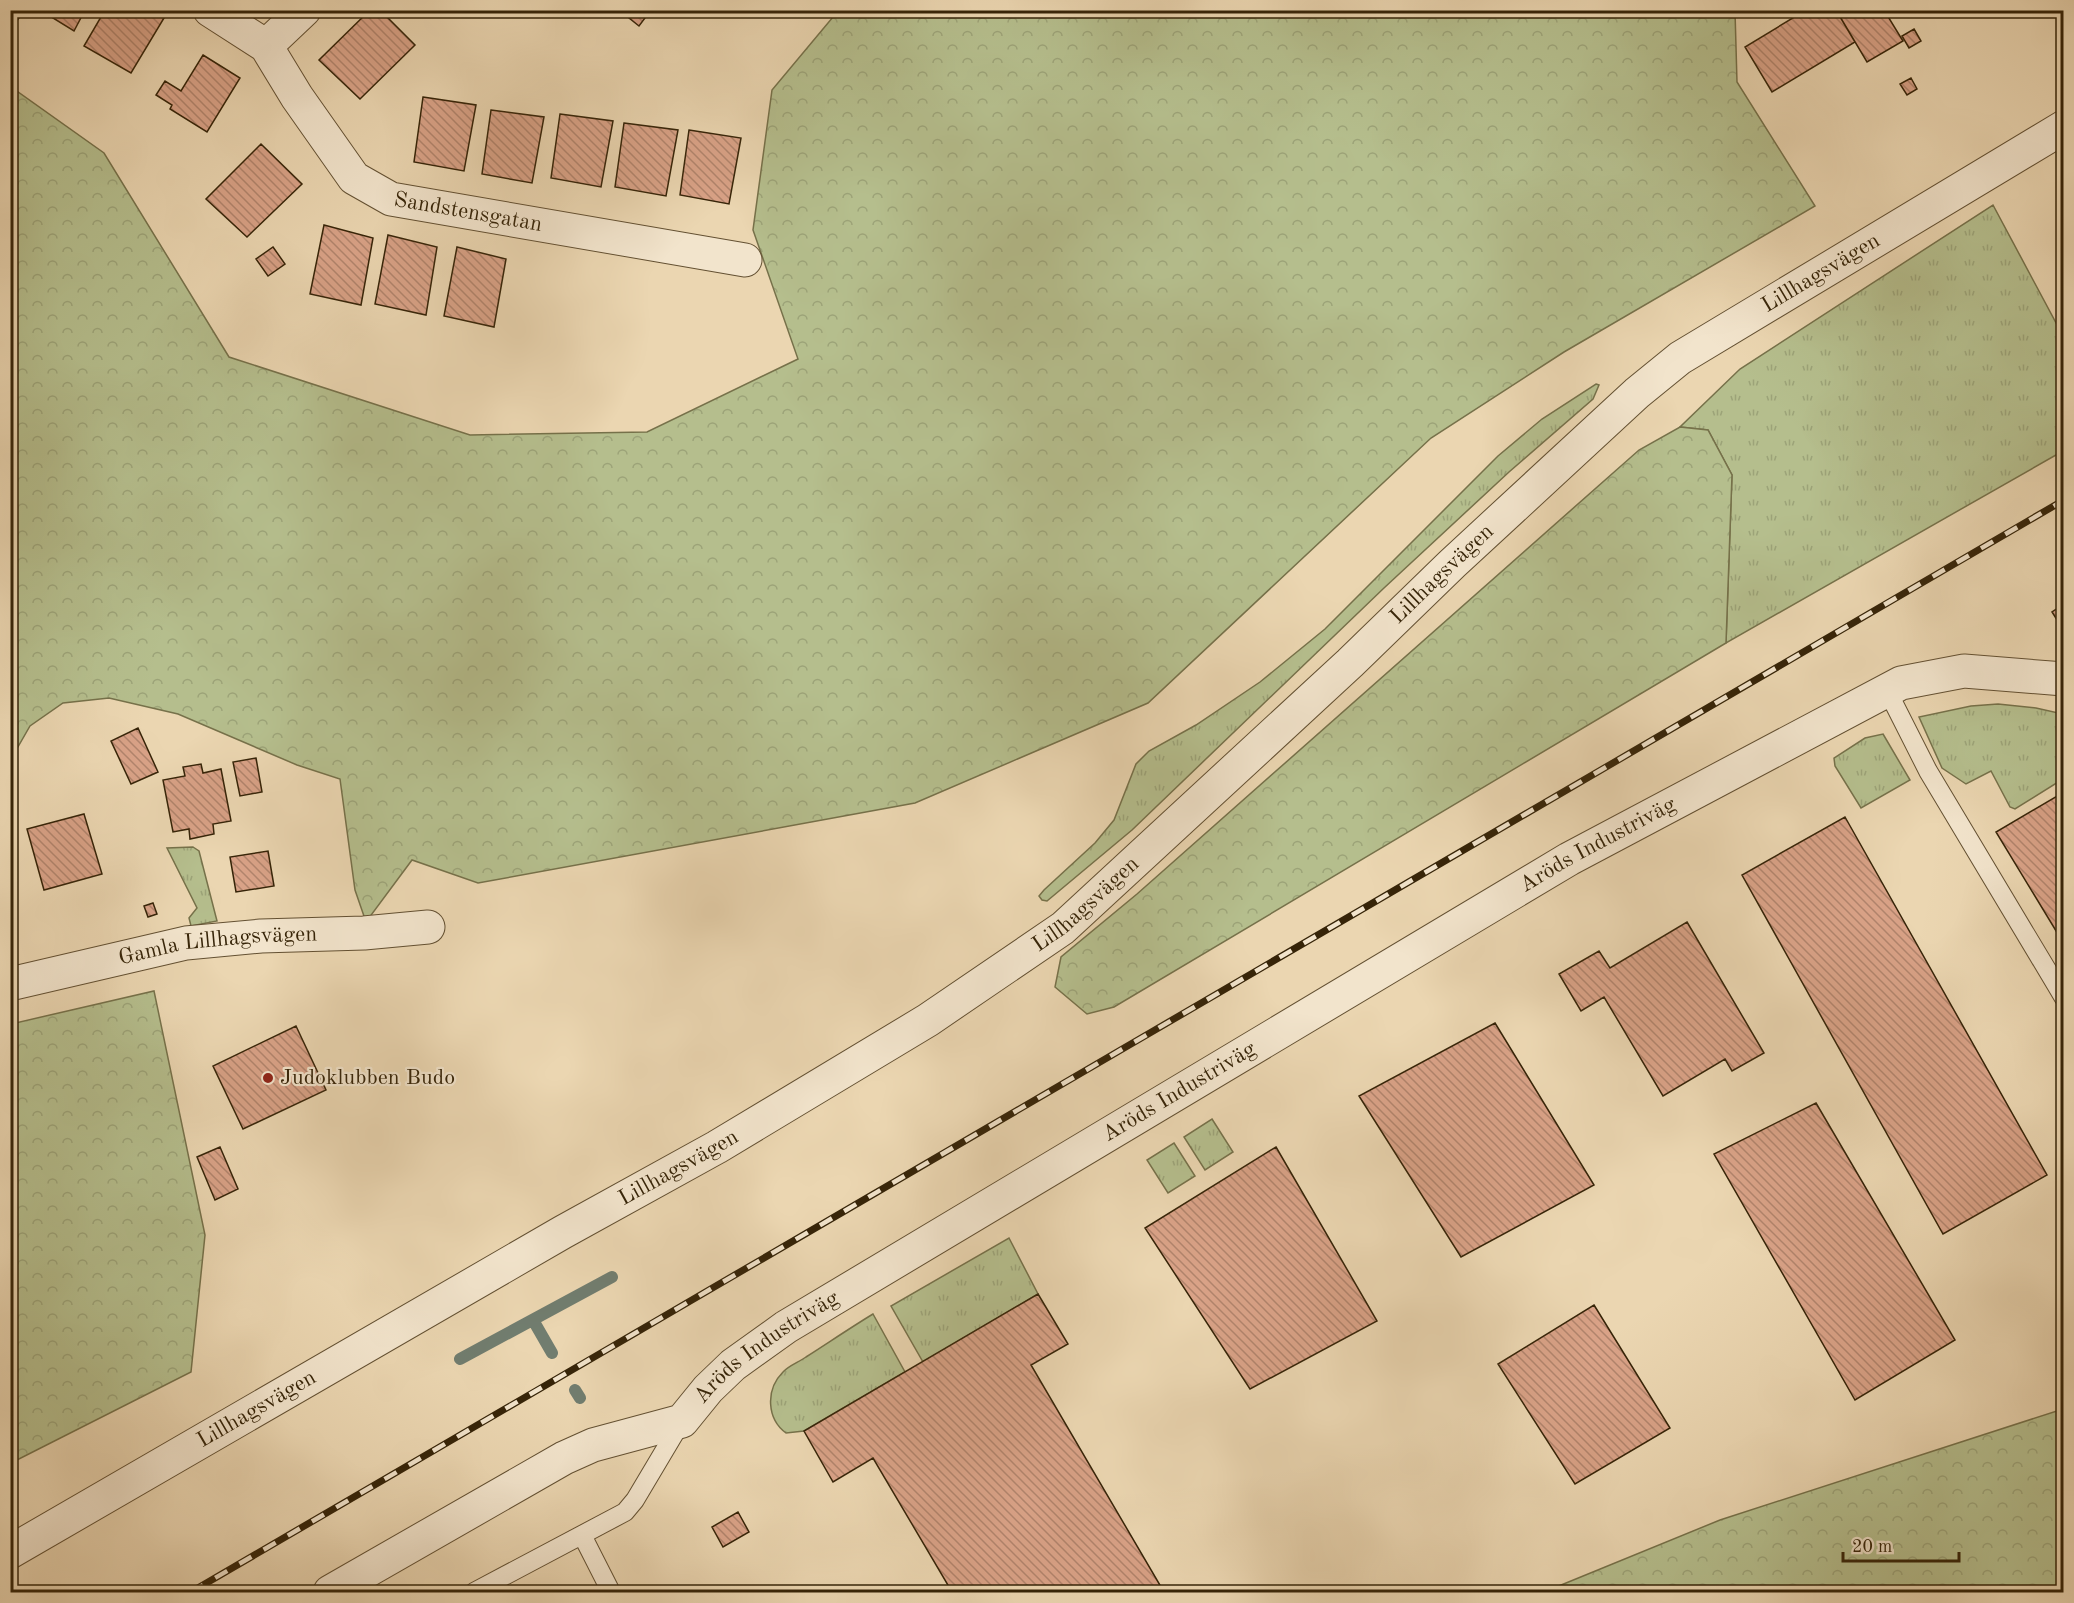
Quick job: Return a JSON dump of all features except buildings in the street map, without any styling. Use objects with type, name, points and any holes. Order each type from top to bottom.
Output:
[{"type":"street","name":"Sandstensgatan","points":[[210,10],[266,46],[297,97],[354,178],[391,199],[745,260]]},
{"type":"street","points":[[266,46],[304,10]]},
{"type":"street","name":"Lillhagsvägen","points":[[10,1552],[563,1232],[717,1147],[928,1020],[1063,928],[1350,663],[1461,555],[1637,393],[1680,358],[2064,127]]},
{"type":"street","name":"Aröds Industriväg","points":[[330,1593],[564,1458],[593,1445],[682,1421],[708,1389],[733,1365],[786,1327],[1569,859],[1887,690],[1901,683],[1964,671],[2064,679]]},
{"type":"street","name":"Gamla Lillhagsvägen","points":[[10,984],[186,943],[261,936],[364,933],[428,927]]},
{"type":"lane","points":[[1887,690],[1928,771],[2064,998]]},
{"type":"lane","points":[[475,1592],[625,1512],[635,1500],[682,1421]]},
{"type":"lane","points":[[582,1535],[611,1593]]},
{"type":"green space","points":[[838,11],[1735,11],[1737,82],[1815,206],[1564,352],[1431,438],[1148,703],[915,803],[478,883],[412,860],[366,922],[355,890],[340,779],[297,765],[178,714],[109,698],[63,703],[30,726],[11,759],[11,87],[104,153],[229,357],[470,435],[647,432],[798,359],[753,230],[772,90]]},
{"type":"green space","points":[[1993,205],[2063,336],[2063,451],[1726,643],[1732,475],[1708,430],[1680,427],[1740,369]]},
{"type":"green space","points":[[1596,384],[1599,385],[1593,399],[1509,472],[1384,588],[1132,830],[1047,901],[1042,900],[1039,896],[1044,890],[1095,843],[1114,820],[1136,764],[1149,751],[1196,725],[1260,682],[1325,629],[1498,456],[1542,419]]},
{"type":"green space","points":[[1680,427],[1708,430],[1732,475],[1726,643],[1114,1007],[1087,1014],[1055,987],[1061,957],[1137,894],[1639,450]]},
{"type":"green space","points":[[1998,704],[2036,708],[2063,714],[2063,779],[2015,809],[2010,807],[1991,771],[1966,784],[1942,768],[1919,717],[1971,706]]},
{"type":"green space","points":[[1883,734],[1910,780],[1861,808],[1835,766],[1834,758],[1865,738]]},
{"type":"green space","points":[[193,847],[199,851],[217,921],[191,926],[189,918],[197,908],[167,848]]},
{"type":"green space","points":[[154,991],[205,1235],[191,1372],[11,1463],[11,1024]]},
{"type":"green space","points":[[1212,1119],[1233,1152],[1205,1170],[1184,1137]]},
{"type":"green space","points":[[1174,1143],[1195,1176],[1168,1193],[1147,1160]]},
{"type":"green space","points":[[1009,1238],[1038,1294],[923,1362],[891,1306]]},
{"type":"green space","points":[[873,1314],[905,1372],[804,1431],[786,1433],[775,1420],[772,1412],[771,1396],[777,1379],[788,1368]]},
{"type":"green space","points":[[2063,1409],[2063,1592],[1544,1592],[1720,1520]]},
{"type":"waterway","points":[[460,1359],[612,1277]]},
{"type":"waterway","points":[[533,1320],[552,1353]]},
{"type":"waterway","points":[[575,1390],[580,1398]]},
{"type":"railway","points":[[191,1592],[2064,500]]},
{"type":"place","name":"Judoklubben Budo","points":[[268,1078]]}]
